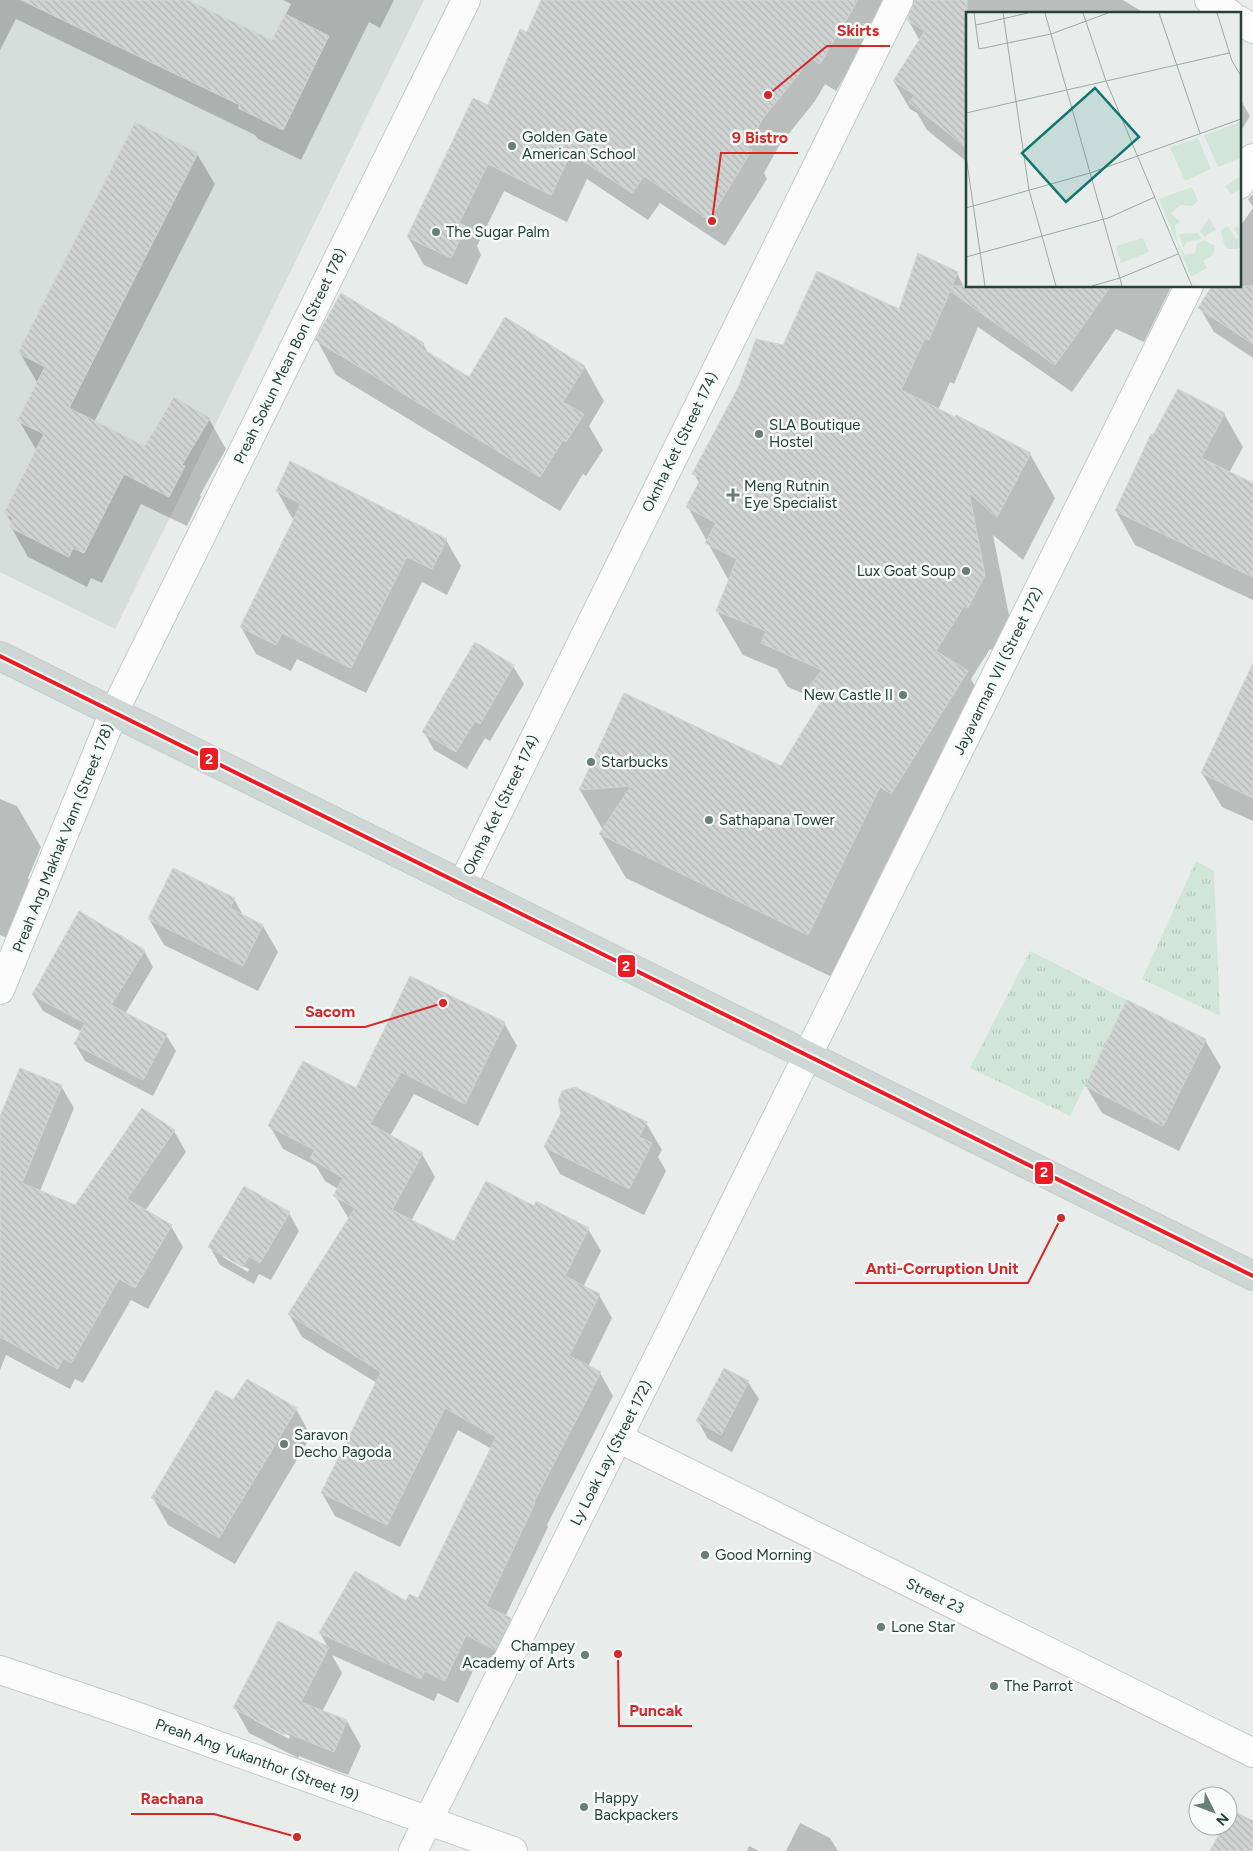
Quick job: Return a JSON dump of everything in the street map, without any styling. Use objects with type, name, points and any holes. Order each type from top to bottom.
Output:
[{"type":"main road","points":[[0,656],[1253,1276]]},
{"type":"street","name":"Preah Sokun Mean Bon (Street 178)","points":[[114,712],[466,0]]},
{"type":"street","name":"Oknha Ket (Street 174)","points":[[462,885],[899,0]]},
{"type":"street","points":[[1209,0],[1227,12]]},
{"type":"street","points":[[1240,21],[1253,28]]},
{"type":"street","points":[[1240,183],[1253,158]]},
{"type":"street","name":"Jayavarman VII (Street 172)","points":[[808,1056],[1188,288]]},
{"type":"street","name":"Preah Ang Makhak Vann (Street 178)","points":[[0,990],[114,712]]},
{"type":"street","name":"Ly Loak Lay (Street 172)","points":[[413,1851],[808,1056]]},
{"type":"street","name":"Street 23","points":[[618,1438],[1253,1753]]},
{"type":"street","name":"Preah Ang Yukanthor (Street 19)","points":[[0,1670],[513,1851]]},
{"type":"shaded area","points":[[0,0],[424,0],[115,629],[0,572]]},
{"type":"green space","points":[[1196,861],[1214,871],[1220,1016],[1142,979]]},
{"type":"green space","points":[[1030,951],[1127,1000],[1070,1116],[970,1068]]},
{"type":"building","points":[[21,0],[188,0],[272,40],[285,14],[329,36],[283,130],[238,108],[240,105]]},
{"type":"building","points":[[541,0],[858,0],[820,64],[809,57],[799,74],[763,118],[747,148],[752,150],[709,220],[644,176],[632,193],[571,153],[551,195],[488,164],[459,223],[466,226],[451,258],[407,237],[473,98],[488,105],[520,29],[527,32]]},
{"type":"building","points":[[914,0],[967,0],[966,147],[909,102],[915,95],[893,81],[925,31],[907,20]]},
{"type":"building","points":[[135,122],[198,153],[69,408],[145,446],[174,397],[210,418],[182,465],[185,466],[169,497],[124,474],[84,553],[73,548],[69,557],[9,527],[13,518],[4,513],[44,434],[17,421],[45,367],[18,353]]},
{"type":"building","points":[[918,253],[958,272],[952,286],[966,286],[966,288],[1110,288],[1055,365],[950,291],[929,340],[925,338],[901,390],[1031,453],[997,517],[969,493],[985,575],[968,608],[964,606],[936,651],[968,671],[891,794],[880,787],[808,935],[599,834],[631,786],[579,790],[624,693],[781,766],[823,698],[809,687],[822,670],[761,643],[766,631],[716,611],[737,559],[705,543],[716,523],[686,507],[701,478],[692,474],[739,386],[756,339],[783,345],[817,271],[899,309]]},
{"type":"building","points":[[1253,286],[1253,344],[1198,308],[1211,288]]},
{"type":"building","points":[[341,293],[424,343],[421,348],[469,377],[505,317],[585,366],[563,402],[584,414],[566,442],[563,440],[540,477],[315,340]]},
{"type":"building","points":[[1178,389],[1225,413],[1201,458],[1253,483],[1253,577],[1115,511],[1151,434],[1153,435]]},
{"type":"building","points":[[290,461],[447,539],[432,569],[407,557],[351,668],[282,633],[276,645],[240,627],[301,504],[276,491]]},
{"type":"building","points":[[475,642],[514,665],[480,724],[475,721],[456,752],[422,732]]},
{"type":"building","points":[[1253,663],[1253,798],[1201,773]]},
{"type":"building","points":[[173,868],[235,898],[230,908],[263,925],[243,966],[148,919]]},
{"type":"building","points":[[79,911],[145,950],[111,1005],[167,1034],[143,1080],[74,1044],[85,1023],[32,995]]},
{"type":"building","points":[[410,976],[505,1022],[465,1104],[401,1072],[370,1124],[423,1153],[392,1210],[454,1241],[486,1181],[534,1206],[536,1201],[589,1228],[565,1276],[600,1294],[569,1356],[601,1372],[534,1502],[486,1606],[511,1618],[495,1650],[466,1635],[445,1681],[425,1671],[421,1679],[319,1633],[355,1571],[406,1601],[409,1594],[418,1598],[496,1437],[445,1408],[387,1525],[321,1493],[381,1372],[288,1314],[355,1208],[333,1196],[343,1178],[310,1158],[315,1150],[268,1126],[303,1061],[356,1088]]},
{"type":"building","points":[[1127,1000],[1206,1039],[1163,1126],[1085,1086]]},
{"type":"building","points":[[20,1068],[62,1085],[22,1183],[75,1205],[142,1108],[175,1130],[127,1199],[172,1225],[135,1288],[119,1279],[71,1363],[63,1358],[58,1369],[0,1337],[0,1116]]},
{"type":"building","points":[[575,1087],[647,1122],[639,1137],[652,1143],[629,1189],[544,1147],[561,1113],[558,1101],[562,1091]]},
{"type":"building","points":[[244,1186],[290,1212],[260,1263],[249,1256],[243,1267],[208,1247]]},
{"type":"building","points":[[724,1368],[749,1381],[721,1435],[696,1421]]},
{"type":"building","points":[[247,1379],[297,1408],[219,1538],[151,1498],[216,1390],[233,1400]]},
{"type":"building","points":[[278,1621],[329,1647],[301,1702],[347,1720],[334,1752],[285,1732],[284,1735],[233,1708]]},
{"type":"building","points":[[1238,1813],[1253,1821],[1253,1851],[1210,1851],[1218,1836],[1238,1836]]},
{"type":"transit line","name":"2","points":[[0,656],[1253,1276]]},
{"type":"place","name":"Skirts","points":[[768,95]]},
{"type":"place","name":"Golden Gate American School","points":[[512,146]]},
{"type":"place","name":"9 Bistro","points":[[712,221]]},
{"type":"place","name":"The Sugar Palm","points":[[436,232]]},
{"type":"place","name":"SLA Boutique Hostel","points":[[759,434]]},
{"type":"place","name":"Meng Rutnin Eye Specialist","points":[[733,495]]},
{"type":"place","name":"Lux Goat Soup","points":[[966,571]]},
{"type":"place","name":"New Castle II","points":[[903,695]]},
{"type":"place","name":"Starbucks","points":[[591,762]]},
{"type":"place","name":"Sathapana Tower","points":[[709,820]]},
{"type":"place","name":"Sacom","points":[[443,1003]]},
{"type":"place","name":"Anti-Corruption Unit","points":[[1061,1218]]},
{"type":"place","name":"Saravon Decho Pagoda","points":[[284,1444]]},
{"type":"place","name":"Good Morning","points":[[705,1555]]},
{"type":"place","name":"Lone Star","points":[[881,1627]]},
{"type":"place","name":"Puncak","points":[[618,1654]]},
{"type":"place","name":"Champey Academy of Arts","points":[[585,1655]]},
{"type":"place","name":"The Parrot","points":[[994,1686]]},
{"type":"place","name":"Happy Backpackers","points":[[584,1807]]},
{"type":"place","name":"Rachana","points":[[297,1837]]}]
